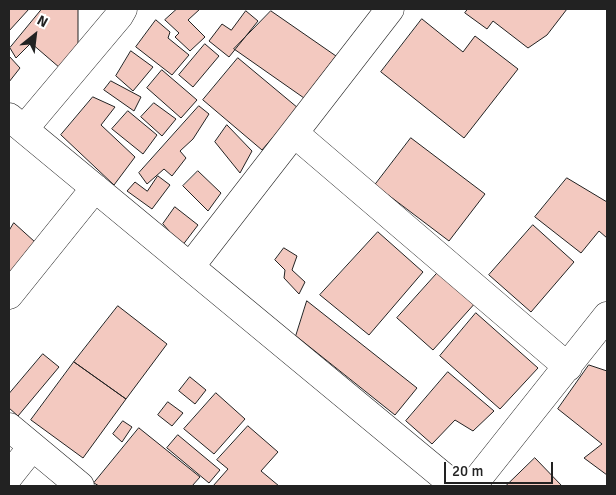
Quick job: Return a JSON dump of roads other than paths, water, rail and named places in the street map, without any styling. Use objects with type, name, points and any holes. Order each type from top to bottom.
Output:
[{"type":"street","points":[[123,9],[16,123],[456,486]]},
{"type":"street","points":[[190,267],[390,9]]},
{"type":"street","points":[[294,133],[568,366]]},
{"type":"street","points":[[9,295],[95,188]]},
{"type":"street","points":[[472,486],[607,316]]},
{"type":"street","points":[[9,427],[80,486]]},
{"type":"street","points":[[9,476],[32,446]]}]
